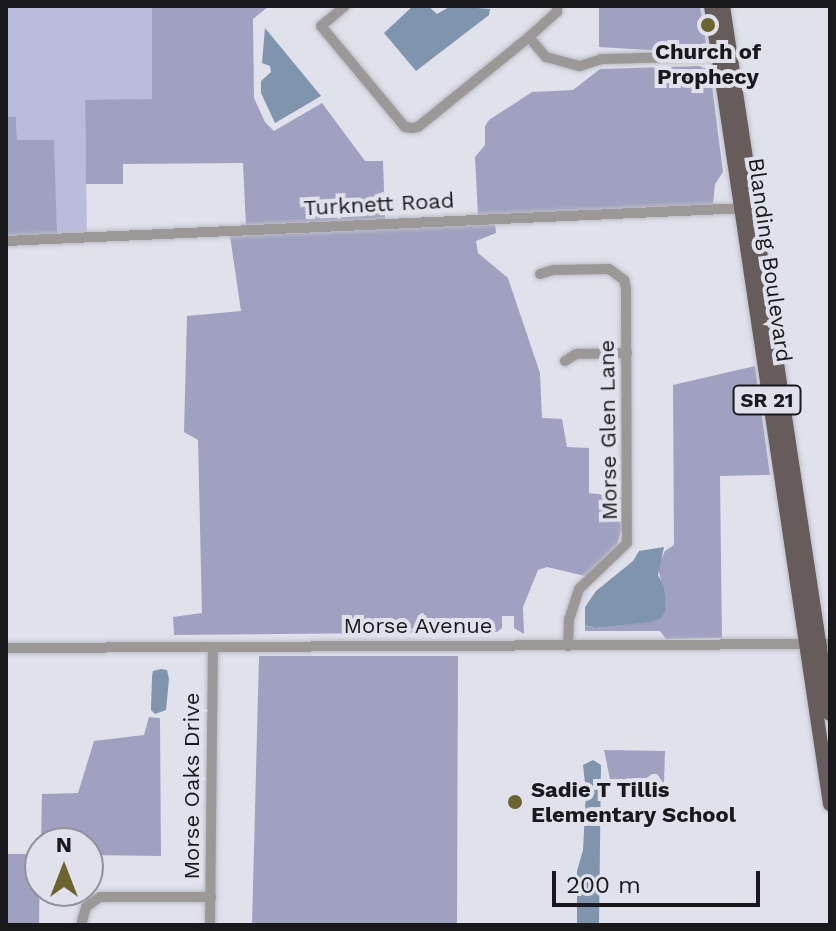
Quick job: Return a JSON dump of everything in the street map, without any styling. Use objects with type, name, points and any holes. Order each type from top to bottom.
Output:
[{"type":"main road","points":[[711,6],[714,28],[725,58]]},
{"type":"main road","name":"Blanding Boulevard","points":[[723,6],[725,58],[768,354],[790,499],[830,714]]},
{"type":"main road","name":"Blanding Boulevard","points":[[725,58],[736,89],[747,208]]},
{"type":"main road","name":"Blanding Boulevard","points":[[818,645],[816,722],[830,804]]},
{"type":"main road","points":[[816,722],[830,747]]},
{"type":"street","points":[[345,6],[321,26],[405,127],[412,128],[418,127],[529,37],[557,12],[557,6]]},
{"type":"street","points":[[529,37],[546,57],[580,66],[601,59],[725,58]]},
{"type":"street","name":"Turknett Road","points":[[6,241],[747,208]]},
{"type":"street","name":"Morse Glen Lane","points":[[540,274],[553,270],[601,267],[618,273],[626,289],[627,543],[579,589],[569,619],[568,646]]},
{"type":"street","points":[[565,361],[576,354],[627,353]]},
{"type":"street","name":"Morse Avenue","points":[[6,648],[818,645]]},
{"type":"street","name":"Morse Oaks Drive","points":[[210,925],[213,647]]},
{"type":"street","points":[[81,925],[86,907],[100,897],[211,897]]},
{"type":"shaded area","points":[[6,6],[152,6],[152,99],[85,101],[87,234],[57,235],[17,140],[16,117],[6,117]]},
{"type":"shaded area","points":[[152,6],[269,6],[253,19],[254,98],[265,122],[274,131],[322,103],[365,161],[383,161],[385,220],[246,228],[243,163],[123,164],[123,184],[86,184],[85,100],[152,99]]},
{"type":"shaded area","points":[[413,6],[428,6],[437,14],[451,6],[490,9],[489,15],[416,71],[384,33]]},
{"type":"shaded area","points":[[599,6],[700,6],[706,43],[665,51],[599,47]]},
{"type":"shaded area","points":[[265,28],[321,96],[275,123],[261,93],[261,81],[271,72],[270,66],[262,63]]},
{"type":"shaded area","points":[[699,66],[710,70],[723,172],[715,184],[713,205],[478,216],[475,157],[485,145],[485,126],[489,120],[532,92],[573,90],[600,69]]},
{"type":"shaded area","points":[[6,117],[16,117],[17,140],[54,140],[57,235],[6,236]]},
{"type":"shaded area","points":[[495,223],[496,233],[476,241],[478,253],[508,278],[540,373],[542,418],[562,419],[567,447],[589,448],[589,493],[622,497],[622,528],[617,545],[585,576],[547,567],[538,570],[523,607],[524,634],[514,628],[514,616],[502,616],[502,628],[497,632],[174,635],[173,617],[202,613],[198,440],[184,432],[187,316],[241,311],[230,236]]},
{"type":"shaded area","points":[[755,366],[770,475],[720,476],[722,638],[666,639],[660,631],[585,631],[585,625],[596,628],[645,622],[663,617],[666,609],[658,566],[665,551],[674,545],[673,385]]},
{"type":"shaded area","points":[[664,547],[658,575],[664,587],[666,609],[663,617],[651,622],[596,628],[585,625],[585,607],[596,591],[633,561],[639,551]]},
{"type":"shaded area","points":[[259,656],[458,656],[457,925],[252,925]]},
{"type":"shaded area","points":[[167,670],[169,679],[166,710],[155,714],[151,710],[152,677],[153,671]]},
{"type":"shaded area","points":[[149,717],[160,718],[161,856],[104,855],[104,827],[41,827],[42,794],[78,793],[94,741],[144,735]]},
{"type":"shaded area","points":[[604,750],[665,751],[664,784],[657,774],[652,774],[641,782],[628,778],[617,786],[611,784]]},
{"type":"shaded area","points":[[593,760],[601,765],[599,925],[577,925],[577,871],[583,850],[586,792],[583,765]]},
{"type":"shaded area","points":[[6,854],[24,854],[24,907],[39,907],[39,925],[6,925]]},
{"type":"place","name":"Church of Prophecy","points":[[708,25]]},
{"type":"place","name":"Sadie T Tillis Elementary School","points":[[515,802]]}]
